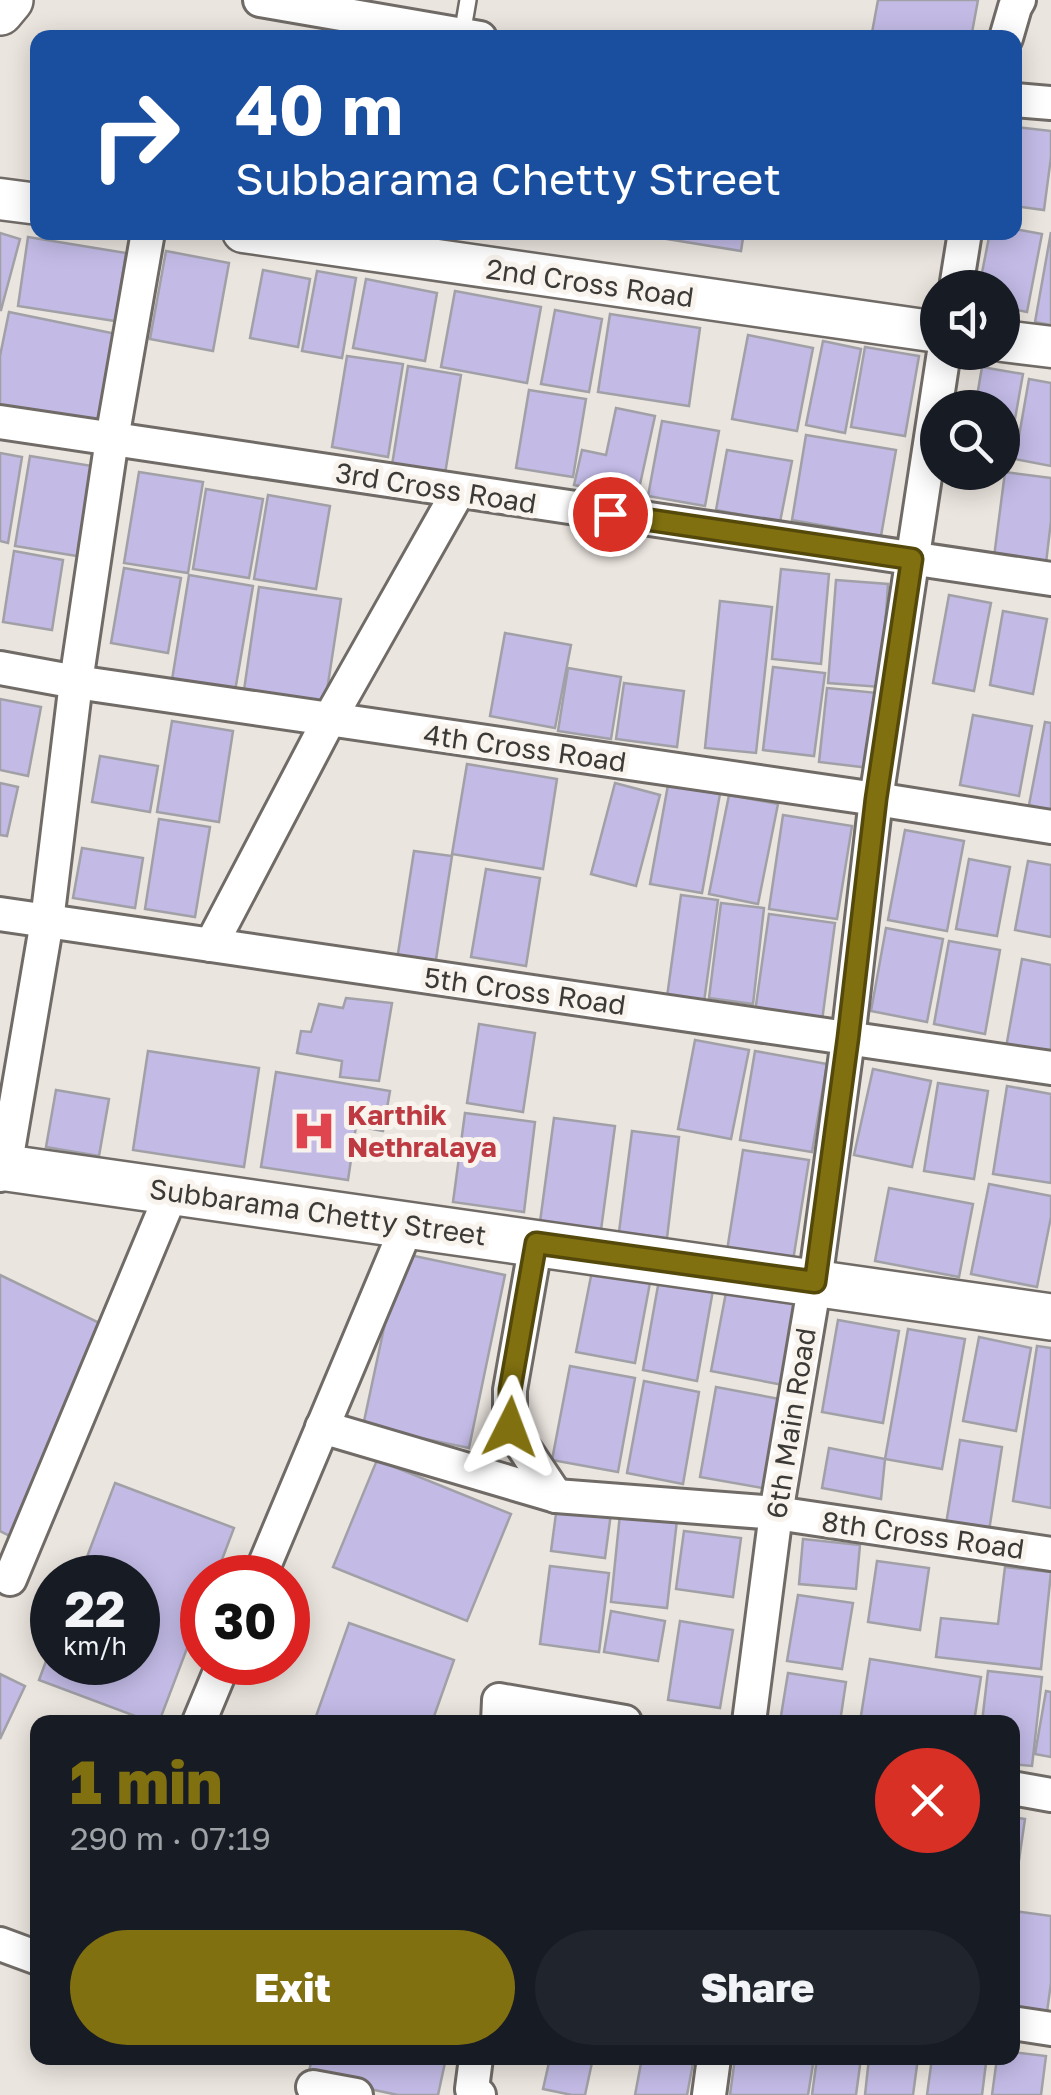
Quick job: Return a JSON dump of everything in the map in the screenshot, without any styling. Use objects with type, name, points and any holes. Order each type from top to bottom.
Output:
[{"type":"main road","points":[[0,12],[10,0]]},
{"type":"main road","name":"Subbarama Chetty Street","points":[[2,1170],[1051,1317]]},
{"type":"street","points":[[260,0],[374,29]]},
{"type":"street","points":[[1008,30],[1019,0]]},
{"type":"street","points":[[1022,101],[1051,103]]},
{"type":"street","points":[[0,199],[30,203]]},
{"type":"street","points":[[2,1170],[48,921],[76,682],[147,240]]},
{"type":"street","name":"2nd Cross Road","points":[[298,240],[920,329]]},
{"type":"street","points":[[959,270],[964,240]]},
{"type":"street","points":[[1020,343],[1051,347]]},
{"type":"street","name":"6th Main Road","points":[[750,1715],[776,1514],[815,1282],[876,799],[941,370]]},
{"type":"street","name":"3rd Cross Road","points":[[0,422],[1051,579]]},
{"type":"street","points":[[210,946],[329,720],[458,492]]},
{"type":"street","name":"4th Cross Road","points":[[0,668],[1051,827]]},
{"type":"street","name":"5th Cross Road","points":[[0,914],[1051,1068]]},
{"type":"street","points":[[10,1580],[172,1192]]},
{"type":"street","points":[[269,1555],[408,1224]]},
{"type":"street","points":[[536,1243],[510,1390],[510,1427],[556,1496]]},
{"type":"street","name":"8th Cross Road","points":[[322,1427],[556,1496],[776,1514],[1051,1554]]},
{"type":"street","points":[[201,1715],[214,1685]]},
{"type":"street","points":[[498,1715],[499,1700],[585,1715]]},
{"type":"street","points":[[1020,1789],[1051,1795]]},
{"type":"street","points":[[0,1944],[30,1955]]},
{"type":"street","points":[[1020,2025],[1051,2028]]},
{"type":"street","points":[[475,2065],[472,2089],[479,2095]]},
{"type":"street","points":[[709,2095],[713,2065]]},
{"type":"street","points":[[314,2087],[356,2095]]},
{"type":"lane","points":[[468,0],[470,30]]},
{"type":"building","points":[[878,0],[978,0],[972,30],[872,30]]},
{"type":"building","points":[[1022,128],[1051,131],[1044,210],[1022,207]]},
{"type":"building","points":[[1022,230],[1042,234],[1027,312],[1020,311],[1020,270],[983,270],[988,240],[1022,240]]},
{"type":"building","points":[[1051,232],[1051,325],[1035,322]]},
{"type":"building","points":[[0,233],[20,239],[1,310],[0,310]]},
{"type":"building","points":[[28,237],[126,253],[115,321],[18,306]]},
{"type":"building","points":[[673,240],[743,240],[741,251]]},
{"type":"building","points":[[166,251],[229,263],[213,351],[150,339]]},
{"type":"building","points":[[263,270],[310,279],[298,347],[250,338]]},
{"type":"building","points":[[317,271],[356,278],[342,358],[302,351]]},
{"type":"building","points":[[366,279],[437,293],[425,361],[353,348]]},
{"type":"building","points":[[455,291],[541,307],[527,383],[441,367]]},
{"type":"building","points":[[555,310],[602,319],[589,392],[541,384]]},
{"type":"building","points":[[9,312],[121,335],[102,431],[0,410],[0,356]]},
{"type":"building","points":[[610,314],[700,328],[689,406],[598,392]]},
{"type":"building","points":[[748,335],[813,348],[797,431],[732,419]]},
{"type":"building","points":[[823,341],[861,349],[845,433],[806,425]]},
{"type":"building","points":[[865,347],[919,356],[905,436],[851,427]]},
{"type":"building","points":[[347,356],[403,364],[388,457],[332,447]]},
{"type":"building","points":[[408,366],[461,375],[445,474],[392,465]]},
{"type":"building","points":[[981,370],[1023,374],[1020,391],[978,390]]},
{"type":"building","points":[[1029,379],[1051,383],[1051,466],[1020,460],[1020,430]]},
{"type":"building","points":[[529,390],[586,399],[573,477],[516,468]]},
{"type":"building","points":[[616,408],[655,416],[637,498],[574,485],[582,450],[606,455]]},
{"type":"building","points":[[662,421],[719,431],[705,506],[648,496]]},
{"type":"building","points":[[806,435],[896,450],[881,536],[792,520]]},
{"type":"building","points":[[727,450],[792,461],[780,522],[716,510]]},
{"type":"building","points":[[0,453],[22,457],[8,543],[0,541]]},
{"type":"building","points":[[30,456],[92,466],[77,556],[15,546]]},
{"type":"building","points":[[139,472],[203,482],[188,573],[124,563]]},
{"type":"building","points":[[1020,474],[1051,478],[1046,563],[994,557],[1003,490],[1020,490]]},
{"type":"building","points":[[206,489],[263,499],[249,578],[193,569]]},
{"type":"building","points":[[268,495],[330,506],[316,589],[254,579]]},
{"type":"building","points":[[14,551],[63,560],[52,630],[3,622]]},
{"type":"building","points":[[124,568],[181,578],[168,653],[111,643]]},
{"type":"building","points":[[781,569],[829,574],[821,664],[772,659]]},
{"type":"building","points":[[189,575],[253,586],[234,697],[171,686]]},
{"type":"building","points":[[836,580],[888,584],[881,687],[828,683]]},
{"type":"building","points":[[259,587],[341,599],[324,710],[243,697]]},
{"type":"building","points":[[949,595],[991,603],[974,691],[933,683]]},
{"type":"building","points":[[720,601],[772,607],[756,753],[705,748]]},
{"type":"building","points":[[1003,611],[1047,619],[1033,694],[990,685]]},
{"type":"building","points":[[505,633],[571,645],[555,728],[490,716]]},
{"type":"building","points":[[773,667],[825,673],[814,756],[763,750]]},
{"type":"building","points":[[568,668],[621,677],[611,739],[558,731]]},
{"type":"building","points":[[624,683],[684,691],[677,747],[616,739]]},
{"type":"building","points":[[827,688],[878,693],[870,768],[819,762]]},
{"type":"building","points":[[0,699],[41,707],[28,776],[0,770]]},
{"type":"building","points":[[973,715],[1032,726],[1019,796],[960,785]]},
{"type":"building","points":[[172,721],[233,731],[219,822],[157,812]]},
{"type":"building","points":[[1045,722],[1051,723],[1051,810],[1029,805]]},
{"type":"building","points":[[100,756],[158,766],[150,812],[92,802]]},
{"type":"building","points":[[467,764],[557,779],[543,869],[452,854]]},
{"type":"building","points":[[0,783],[18,787],[7,836],[0,835]]},
{"type":"building","points":[[615,783],[660,795],[636,886],[591,874]]},
{"type":"building","points":[[668,785],[720,794],[702,893],[650,884]]},
{"type":"building","points":[[729,795],[778,804],[758,904],[709,894]]},
{"type":"building","points":[[783,815],[852,826],[837,919],[769,909]]},
{"type":"building","points":[[159,819],[210,827],[195,917],[145,909]]},
{"type":"building","points":[[905,830],[964,841],[947,931],[888,920]]},
{"type":"building","points":[[82,848],[143,858],[135,908],[73,898]]},
{"type":"building","points":[[414,851],[452,856],[435,966],[397,960]]},
{"type":"building","points":[[969,859],[1010,867],[997,936],[956,929]]},
{"type":"building","points":[[1028,861],[1051,865],[1051,937],[1015,930]]},
{"type":"building","points":[[486,869],[540,878],[526,966],[471,957]]},
{"type":"building","points":[[681,895],[718,900],[704,1002],[667,997]]},
{"type":"building","points":[[721,903],[764,908],[753,1004],[709,998]]},
{"type":"building","points":[[769,914],[835,923],[822,1021],[755,1012]]},
{"type":"building","points":[[886,928],[943,939],[927,1022],[871,1011]]},
{"type":"building","points":[[949,941],[1000,950],[985,1034],[934,1024]]},
{"type":"building","points":[[1022,959],[1051,965],[1051,1061],[1005,1053]]},
{"type":"building","points":[[346,998],[392,1003],[379,1081],[340,1077],[342,1061],[297,1053],[301,1031],[311,1032],[319,1004],[343,1008]]},
{"type":"building","points":[[479,1024],[535,1033],[523,1112],[467,1103]]},
{"type":"building","points":[[695,1040],[749,1050],[731,1139],[678,1129]]},
{"type":"building","points":[[148,1051],[259,1068],[244,1167],[133,1150]]},
{"type":"building","points":[[755,1051],[827,1064],[812,1152],[740,1140]]},
{"type":"building","points":[[873,1069],[931,1081],[912,1167],[854,1155]]},
{"type":"building","points":[[276,1072],[390,1091],[383,1131],[356,1126],[348,1180],[261,1167]]},
{"type":"building","points":[[938,1083],[988,1091],[974,1179],[924,1171]]},
{"type":"building","points":[[1007,1086],[1051,1094],[1051,1183],[993,1174]]},
{"type":"building","points":[[56,1090],[109,1099],[99,1156],[46,1147]]},
{"type":"building","points":[[465,1113],[535,1122],[524,1212],[453,1202]]},
{"type":"building","points":[[554,1118],[615,1126],[601,1230],[540,1222]]},
{"type":"building","points":[[632,1131],[679,1137],[667,1238],[619,1232]]},
{"type":"building","points":[[743,1150],[809,1160],[792,1267],[726,1257]]},
{"type":"building","points":[[989,1184],[1051,1196],[1051,1217],[1037,1287],[971,1274]]},
{"type":"building","points":[[889,1188],[973,1204],[959,1277],[875,1261]]},
{"type":"building","points":[[400,1253],[505,1275],[469,1448],[363,1426]]},
{"type":"building","points":[[594,1261],[652,1272],[635,1363],[576,1352]]},
{"type":"building","points":[[0,1275],[110,1328],[10,1536],[0,1531]]},
{"type":"building","points":[[659,1280],[713,1290],[697,1381],[643,1370]]},
{"type":"building","points":[[728,1282],[799,1295],[783,1385],[711,1371]]},
{"type":"building","points":[[838,1320],[899,1331],[883,1423],[822,1412]]},
{"type":"building","points":[[908,1329],[965,1339],[942,1469],[885,1459]]},
{"type":"building","points":[[979,1337],[1031,1348],[1016,1431],[963,1421]]},
{"type":"building","points":[[1037,1346],[1051,1348],[1051,1508],[1013,1501]]},
{"type":"building","points":[[570,1366],[635,1378],[618,1472],[552,1460]]},
{"type":"building","points":[[644,1381],[699,1392],[683,1484],[627,1473]]},
{"type":"building","points":[[716,1387],[785,1400],[768,1489],[700,1477]]},
{"type":"building","points":[[960,1440],[1002,1447],[989,1531],[946,1524]]},
{"type":"building","points":[[829,1448],[885,1459],[881,1499],[822,1488]]},
{"type":"building","points":[[377,1460],[511,1514],[467,1621],[333,1567]]},
{"type":"building","points":[[115,1483],[234,1528],[224,1555],[180,1555],[180,1667],[162,1715],[132,1715],[52,1685],[160,1685],[160,1555],[88,1555]]},
{"type":"building","points":[[557,1506],[611,1513],[605,1558],[551,1551]]},
{"type":"building","points":[[620,1514],[677,1520],[667,1608],[611,1602]]},
{"type":"building","points":[[684,1531],[741,1538],[733,1597],[676,1589]]},
{"type":"building","points":[[803,1539],[860,1545],[856,1589],[799,1584]]},
{"type":"building","points":[[877,1561],[929,1568],[920,1630],[868,1622]]},
{"type":"building","points":[[550,1566],[609,1573],[599,1652],[540,1644]]},
{"type":"building","points":[[1005,1567],[1051,1572],[1041,1669],[936,1657],[941,1618],[998,1624]]},
{"type":"building","points":[[798,1595],[853,1603],[842,1669],[787,1661]]},
{"type":"building","points":[[611,1611],[665,1621],[658,1661],[604,1652]]},
{"type":"building","points":[[680,1621],[733,1630],[720,1708],[668,1700]]},
{"type":"building","points":[[349,1623],[454,1660],[434,1715],[316,1715]]},
{"type":"building","points":[[870,1659],[981,1677],[975,1715],[861,1715]]},
{"type":"building","points":[[988,1671],[1042,1677],[1032,1766],[1020,1765],[1020,1715],[983,1715]]},
{"type":"building","points":[[788,1673],[846,1682],[841,1715],[781,1715]]},
{"type":"building","points":[[0,1674],[25,1686],[0,1739]]},
{"type":"building","points":[[1046,1691],[1051,1692],[1051,1757],[1035,1754]]},
{"type":"building","points":[[1020,1818],[1025,1819],[1020,1853]]},
{"type":"building","points":[[1020,1912],[1051,1916],[1051,1983],[1046,2019],[1020,2015]]},
{"type":"building","points":[[1020,2053],[1046,2056],[1041,2095],[992,2095],[996,2065],[1020,2065]]},
{"type":"building","points":[[310,2065],[444,2065],[438,2095],[398,2095],[308,2076]]},
{"type":"building","points":[[548,2065],[591,2065],[585,2095],[543,2089]]},
{"type":"building","points":[[641,2065],[693,2065],[687,2095],[635,2095]]},
{"type":"building","points":[[734,2065],[813,2065],[808,2095],[730,2095]]},
{"type":"building","points":[[816,2065],[860,2065],[856,2095],[812,2095]]},
{"type":"building","points":[[868,2065],[917,2065],[913,2095],[865,2095]]},
{"type":"building","points":[[931,2065],[986,2065],[982,2095],[927,2095]]},
{"type":"place","name":"Karthik Nethralaya","points":[[314,1131]]},
{"type":"route","points":[[510,1427],[510,1390],[536,1243],[815,1282],[876,799],[912,559],[610,514]]}]
